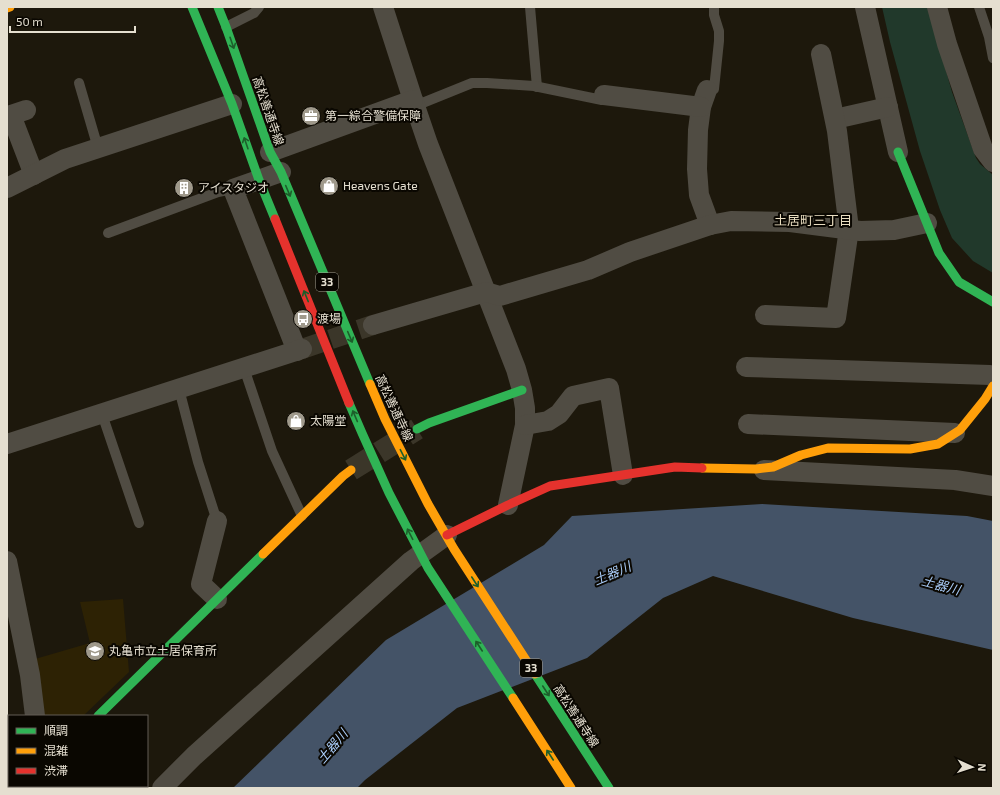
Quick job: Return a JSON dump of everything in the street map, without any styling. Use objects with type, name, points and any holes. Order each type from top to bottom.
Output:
[{"type":"main road","name":"33","points":[[192,7],[232,104],[259,180],[314,316],[362,433],[389,493],[424,561],[571,788]]},
{"type":"main road","name":"高松善通寺線","points":[[218,7],[270,152],[280,172],[385,419],[428,504],[450,542],[609,788]]},
{"type":"main road","points":[[898,152],[939,252],[959,282],[993,302]]},
{"type":"main road","points":[[450,542],[508,504],[550,486],[675,468],[756,469],[773,467],[801,455],[828,448],[910,449],[938,444],[960,430],[985,399],[993,386]]},
{"type":"main road","points":[[417,429],[429,423],[522,390]]},
{"type":"main road","points":[[99,715],[343,476],[351,470]]},
{"type":"street","points":[[383,7],[428,144],[516,369],[522,390],[525,408],[524,425],[508,504]]},
{"type":"street","points":[[865,7],[898,152]]},
{"type":"street","points":[[937,7],[947,44],[983,149],[993,162]]},
{"type":"street","points":[[765,315],[836,318],[849,229],[837,131],[821,54]]},
{"type":"street","points":[[614,90],[704,99],[698,130],[697,169],[690,184],[699,195],[710,225]]},
{"type":"street","points":[[270,152],[414,103]]},
{"type":"street","points":[[7,188],[65,159],[232,104]]},
{"type":"street","points":[[835,119],[888,107]]},
{"type":"street","points":[[26,110],[11,115],[34,175]]},
{"type":"street","points":[[7,444],[300,350],[233,189],[280,172]]},
{"type":"street","points":[[373,325],[486,292],[500,296],[588,270],[630,252],[710,225],[731,221],[782,222],[860,231],[894,230],[927,223]]},
{"type":"street","points":[[746,367],[990,375],[993,377]]},
{"type":"street","points":[[524,425],[548,421],[559,414],[573,396],[609,388],[622,475]]},
{"type":"street","points":[[748,424],[955,433]]},
{"type":"street","points":[[756,469],[955,480],[993,486]]},
{"type":"street","points":[[216,521],[201,584],[218,599]]},
{"type":"street","points":[[162,788],[194,756],[424,561],[450,542]]},
{"type":"street","points":[[7,561],[30,675],[35,715]]},
{"type":"lane","points":[[226,27],[254,13],[259,7]]},
{"type":"lane","points":[[530,7],[537,87]]},
{"type":"lane","points":[[704,99],[714,89],[720,41],[719,31],[714,15],[714,7]]},
{"type":"lane","points":[[979,7],[989,36],[993,58]]},
{"type":"lane","points":[[79,83],[98,148]]},
{"type":"lane","points":[[414,103],[472,84],[487,83],[537,87],[602,100],[614,90]]},
{"type":"lane","points":[[108,233],[218,192],[233,189]]},
{"type":"lane","points":[[244,368],[272,450],[302,516]]},
{"type":"lane","points":[[179,389],[198,462],[216,521]]},
{"type":"lane","points":[[102,414],[139,523]]},
{"type":"shaded area","name":"丸亀市立土居保育所","points":[[123,599],[129,672],[84,715],[41,715],[35,659],[90,643],[80,602]]},
{"type":"green space","points":[[882,7],[928,7],[952,92],[976,158],[980,164],[993,175],[993,273],[973,261],[952,238],[940,210],[920,151]]},
{"type":"water","name":"土器川","points":[[762,504],[967,516],[993,521],[993,650],[853,618],[713,576],[663,598],[587,658],[457,708],[365,780],[357,788],[233,788],[386,640],[544,545],[572,516]]},
{"type":"tunnel","points":[[302,349],[373,325]]},
{"type":"tunnel","points":[[351,470],[417,429]]},
{"type":"traffic: fast","points":[[192,7],[232,104],[259,180],[275,219]]},
{"type":"traffic: fast","points":[[218,7],[270,152],[281,172],[370,384]]},
{"type":"traffic: fast","points":[[898,152],[939,253],[959,282],[993,302]]},
{"type":"traffic: fast","points":[[417,429],[429,423],[522,390]]},
{"type":"traffic: fast","points":[[349,403],[389,493],[428,568],[513,698]]},
{"type":"traffic: fast","points":[[99,715],[263,554]]},
{"type":"traffic: fast","points":[[535,674],[609,788]]},
{"type":"traffic: slow","points":[[370,384],[385,419],[428,504],[454,549],[535,674]]},
{"type":"traffic: slow","points":[[702,468],[756,469],[773,467],[801,455],[828,448],[910,449],[938,444],[960,430],[985,399],[993,386]]},
{"type":"traffic: slow","points":[[263,554],[351,470]]},
{"type":"traffic: slow","points":[[513,698],[571,788]]},
{"type":"traffic: jam","points":[[275,219],[349,403]]},
{"type":"traffic: jam","points":[[447,535],[550,486],[675,467],[702,468]]},
{"type":"place","name":"第一綜合警備保障","points":[[311,116]]},
{"type":"place","name":"Heavens Gate","points":[[329,186]]},
{"type":"place","name":"アイスタジオ","points":[[184,188]]},
{"type":"place","name":"渡場","points":[[303,319]]},
{"type":"place","name":"太陽堂","points":[[296,421]]},
{"type":"place","name":"丸亀市立土居保育所","points":[[95,651]]},
{"type":"district","name":"土居町三丁目","points":[[813,220]]}]
